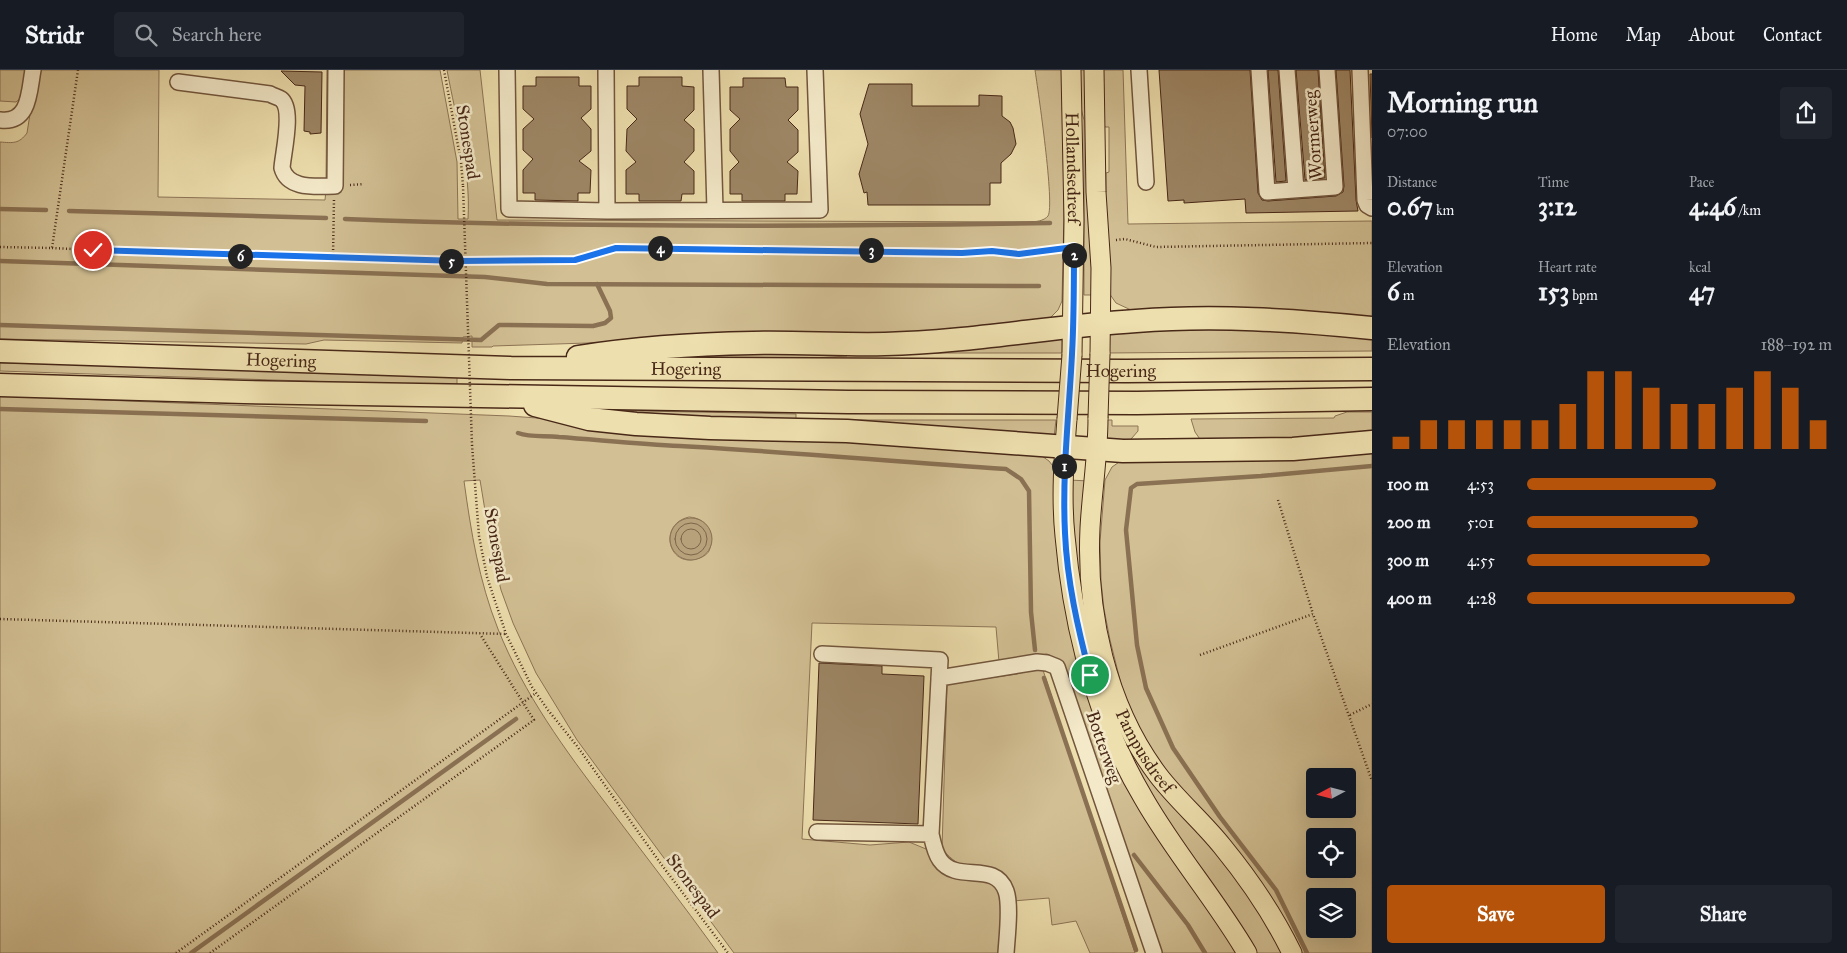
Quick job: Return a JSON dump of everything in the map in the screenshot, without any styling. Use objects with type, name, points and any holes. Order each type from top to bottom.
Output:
[{"type":"highway","points":[[511,368],[631,349],[753,343],[886,344],[974,338],[1073,326],[1215,317],[1296,321],[1372,328]]},
{"type":"highway","name":"Hogering","points":[[0,350],[511,368],[1117,372],[1372,369]]},
{"type":"highway","name":"Hogering","points":[[0,385],[244,392],[848,402],[1137,402],[1372,399]]},
{"type":"highway","points":[[500,396],[589,419],[636,424],[710,428],[847,431],[1123,451],[1293,449],[1372,442]]},
{"type":"main road","name":"Hollandsedreef","points":[[1067,419],[1073,326],[1074,124],[1072,70]]},
{"type":"main road","name":"Hollandsedreef","points":[[1094,70],[1101,324],[1098,418]]},
{"type":"main road","name":"Pampusdreef","points":[[1098,418],[1098,449],[1093,481],[1090,530],[1092,591],[1101,651],[1118,703],[1134,740],[1159,776],[1222,846],[1248,879],[1265,904],[1292,953]]},
{"type":"main road","name":"Pampusdreef","points":[[1067,419],[1064,526],[1067,559],[1079,630],[1090,675],[1123,758],[1142,797],[1162,830],[1233,928],[1247,953]]},
{"type":"street","points":[[0,120],[5,121],[18,117],[27,106],[33,70]]},
{"type":"street","points":[[178,82],[270,94],[282,100],[288,118],[282,168],[283,174],[298,185],[335,186],[336,70]]},
{"type":"street","points":[[507,70],[509,209],[607,211],[820,210],[815,70]]},
{"type":"street","points":[[606,70],[607,211]]},
{"type":"street","points":[[711,70],[714,210]]},
{"type":"street","points":[[1139,70],[1146,182]]},
{"type":"street","name":"Wormerweg","points":[[1259,70],[1267,192],[1335,187],[1327,70]]},
{"type":"street","name":"Wormerweg","points":[[1287,70],[1296,190]]},
{"type":"street","points":[[1360,70],[1365,200],[1367,205],[1372,208]]},
{"type":"street","points":[[822,654],[940,660],[931,834],[937,853],[946,866],[960,872],[985,873],[996,877],[1003,884],[1007,892],[1008,902],[1006,953]]},
{"type":"street","name":"Botterweg","points":[[939,678],[1038,662],[1057,667],[1154,953]]},
{"type":"street","points":[[818,832],[931,834]]},
{"type":"path","points":[[52,248],[78,70]]},
{"type":"path","name":"Stonespad","points":[[444,70],[461,162],[472,445],[479,536],[487,577],[506,634],[536,693],[728,953]]},
{"type":"path","points":[[333,258],[335,186]]},
{"type":"path","points":[[1099,242],[1125,239],[1156,246],[1372,243]]},
{"type":"path","points":[[0,246],[133,252],[459,261],[575,260],[616,248],[962,253],[992,251],[1019,254],[1074,247]]},
{"type":"path","points":[[1278,500],[1313,614],[1372,781]]},
{"type":"path","points":[[1200,655],[1313,614]]},
{"type":"path","points":[[0,619],[506,634]]},
{"type":"path","points":[[210,953],[534,720],[480,633]]},
{"type":"path","points":[[176,953],[536,693]]},
{"type":"path","points":[[1350,715],[1372,704]]},
{"type":"shaded area","points":[[0,70],[28,70],[23,96],[16,102],[0,101]]},
{"type":"shaded area","points":[[37,70],[159,70],[158,197],[325,200],[326,190],[328,190],[341,70],[440,70],[457,162],[458,219],[468,219],[465,163],[447,70],[480,70],[497,220],[1030,222],[1046,218],[1050,207],[1045,146],[1035,70],[1065,70],[1062,301],[1058,310],[1048,320],[999,330],[492,347],[472,347],[472,336],[463,337],[462,343],[324,340],[306,344],[0,339],[0,142],[15,142],[27,133]]},
{"type":"shaded area","points":[[327,70],[332,70],[331,181],[326,183]]},
{"type":"shaded area","points":[[1076,70],[1090,70],[1096,295],[1084,295],[1084,120],[1076,89]]},
{"type":"shaded area","points":[[1099,70],[1123,70],[1128,224],[1372,221],[1372,318],[1131,310],[1116,303],[1109,293],[1102,215],[1106,191],[1106,173],[1109,172],[1109,127],[1105,127],[1100,112]]},
{"type":"shaded area","points":[[1178,327],[1372,336],[1372,351],[1105,353],[1106,329]]},
{"type":"shaded area","points":[[1062,332],[1062,353],[847,353],[847,356],[800,359],[632,356]]},
{"type":"shaded area","points":[[0,363],[457,372],[457,386],[0,371]]},
{"type":"shaded area","points":[[0,396],[509,416],[1039,454],[1049,461],[1056,470],[1090,685],[1242,953],[1160,953],[1057,659],[1047,654],[999,662],[996,627],[812,623],[802,839],[870,845],[909,842],[931,851],[990,882],[1003,895],[999,953],[734,953],[577,740],[536,673],[513,623],[501,590],[492,553],[480,480],[464,481],[470,519],[476,556],[491,611],[508,653],[546,721],[718,953],[0,953]],"holes":[[[689,517],[701,520],[708,528],[711,545],[709,551],[704,556],[686,560],[679,557],[673,551],[670,544],[670,535],[679,521]]]},
{"type":"shaded area","points":[[590,410],[796,414],[796,420],[1056,420],[1054,437]]},
{"type":"shaded area","points":[[1347,412],[1372,412],[1372,438],[1204,445],[1195,432],[1191,419],[1334,418]]},
{"type":"shaded area","points":[[1103,420],[1112,420],[1112,426],[1138,426],[1138,431],[1125,446],[1107,446]]},
{"type":"shaded area","points":[[1372,448],[1372,953],[1298,953],[1164,775],[1126,704],[1110,640],[1101,581],[1100,542],[1105,480],[1112,467],[1125,458]]},
{"type":"shaded area","points":[[1069,480],[1089,481],[1084,550],[1088,609],[1092,638],[1099,666],[1108,694],[1120,721],[1134,747],[1158,783],[1239,876],[1264,913],[1287,953],[1253,953],[1233,921],[1167,828],[1144,789],[1123,747],[1106,705],[1092,662],[1081,617],[1073,572],[1069,526]]},
{"type":"shaded area","points":[[1042,667],[1135,953],[1090,953],[1076,921],[1052,925],[1049,898],[1013,901],[1009,885],[965,868],[942,849],[947,684],[1017,674]]},
{"type":"water","points":[[695,518],[703,521],[709,527],[712,539],[709,551],[703,557],[687,560],[679,557],[673,551],[670,535],[673,527],[679,521]]},
{"type":"building","points":[[1159,70],[1250,70],[1258,193],[1262,200],[1268,201],[1336,196],[1343,192],[1336,70],[1350,70],[1358,211],[1246,213],[1245,199],[1184,203],[1184,200],[1168,201]]},
{"type":"building","points":[[1268,70],[1278,70],[1286,181],[1276,182]]},
{"type":"building","points":[[1296,70],[1318,70],[1325,178],[1305,180]]},
{"type":"building","points":[[281,71],[322,72],[321,133],[310,134],[310,132],[304,131],[305,86],[295,85]]},
{"type":"building","points":[[1370,74],[1372,74],[1372,138]]},
{"type":"building","points":[[536,77],[579,77],[579,86],[591,86],[591,109],[581,118],[591,129],[591,151],[579,161],[591,170],[590,193],[578,193],[578,201],[535,200],[535,193],[523,193],[523,170],[533,159],[523,150],[523,129],[534,119],[523,109],[523,86],[536,86]]},
{"type":"building","points":[[639,77],[682,77],[682,86],[694,87],[694,110],[684,120],[694,129],[694,151],[684,162],[694,171],[694,194],[682,194],[681,201],[639,201],[639,194],[626,194],[626,170],[636,162],[626,151],[627,129],[637,119],[627,109],[627,86],[639,86]]},
{"type":"building","points":[[743,78],[785,78],[786,87],[798,87],[798,110],[788,120],[798,130],[798,152],[787,162],[798,171],[797,194],[785,194],[785,201],[742,201],[742,194],[730,194],[730,171],[739,162],[730,151],[730,129],[740,119],[730,110],[730,87],[743,87]]},
{"type":"building","points":[[869,84],[912,84],[912,106],[979,106],[979,95],[1002,96],[1002,116],[1010,122],[1013,128],[1016,144],[1011,154],[1001,163],[1001,183],[990,183],[990,205],[868,205],[867,192],[864,193],[859,174],[868,144],[860,114]]},
{"type":"building","points":[[819,663],[882,666],[882,674],[924,676],[918,824],[813,820]]},
{"type":"waterway","points":[[0,209],[46,210]]},
{"type":"waterway","points":[[69,211],[326,218]]},
{"type":"waterway","points":[[345,219],[697,226],[1050,223]]},
{"type":"waterway","points":[[0,261],[485,277],[547,284],[1039,286]]},
{"type":"waterway","points":[[0,325],[481,340],[499,325],[593,326],[605,323],[611,318],[610,311],[597,284]]},
{"type":"waterway","points":[[0,409],[426,421]]},
{"type":"waterway","points":[[518,433],[533,436],[1006,469],[1021,479],[1029,491],[1031,612],[1035,650]]},
{"type":"waterway","points":[[1307,953],[1276,890],[1220,817],[1173,748],[1146,688],[1137,645],[1126,530],[1131,488],[1137,484],[1372,466]]},
{"type":"waterway","points":[[1044,678],[1136,950]]},
{"type":"waterway","points":[[191,953],[516,719]]},
{"type":"waterway","points":[[1134,855],[1188,925],[1205,953]]},
{"type":"route","points":[[93,250],[459,261],[575,260],[616,248],[727,248],[962,253],[992,251],[1019,254],[1074,247],[1072,354],[1063,481],[1069,575],[1079,630],[1090,675]]}]
